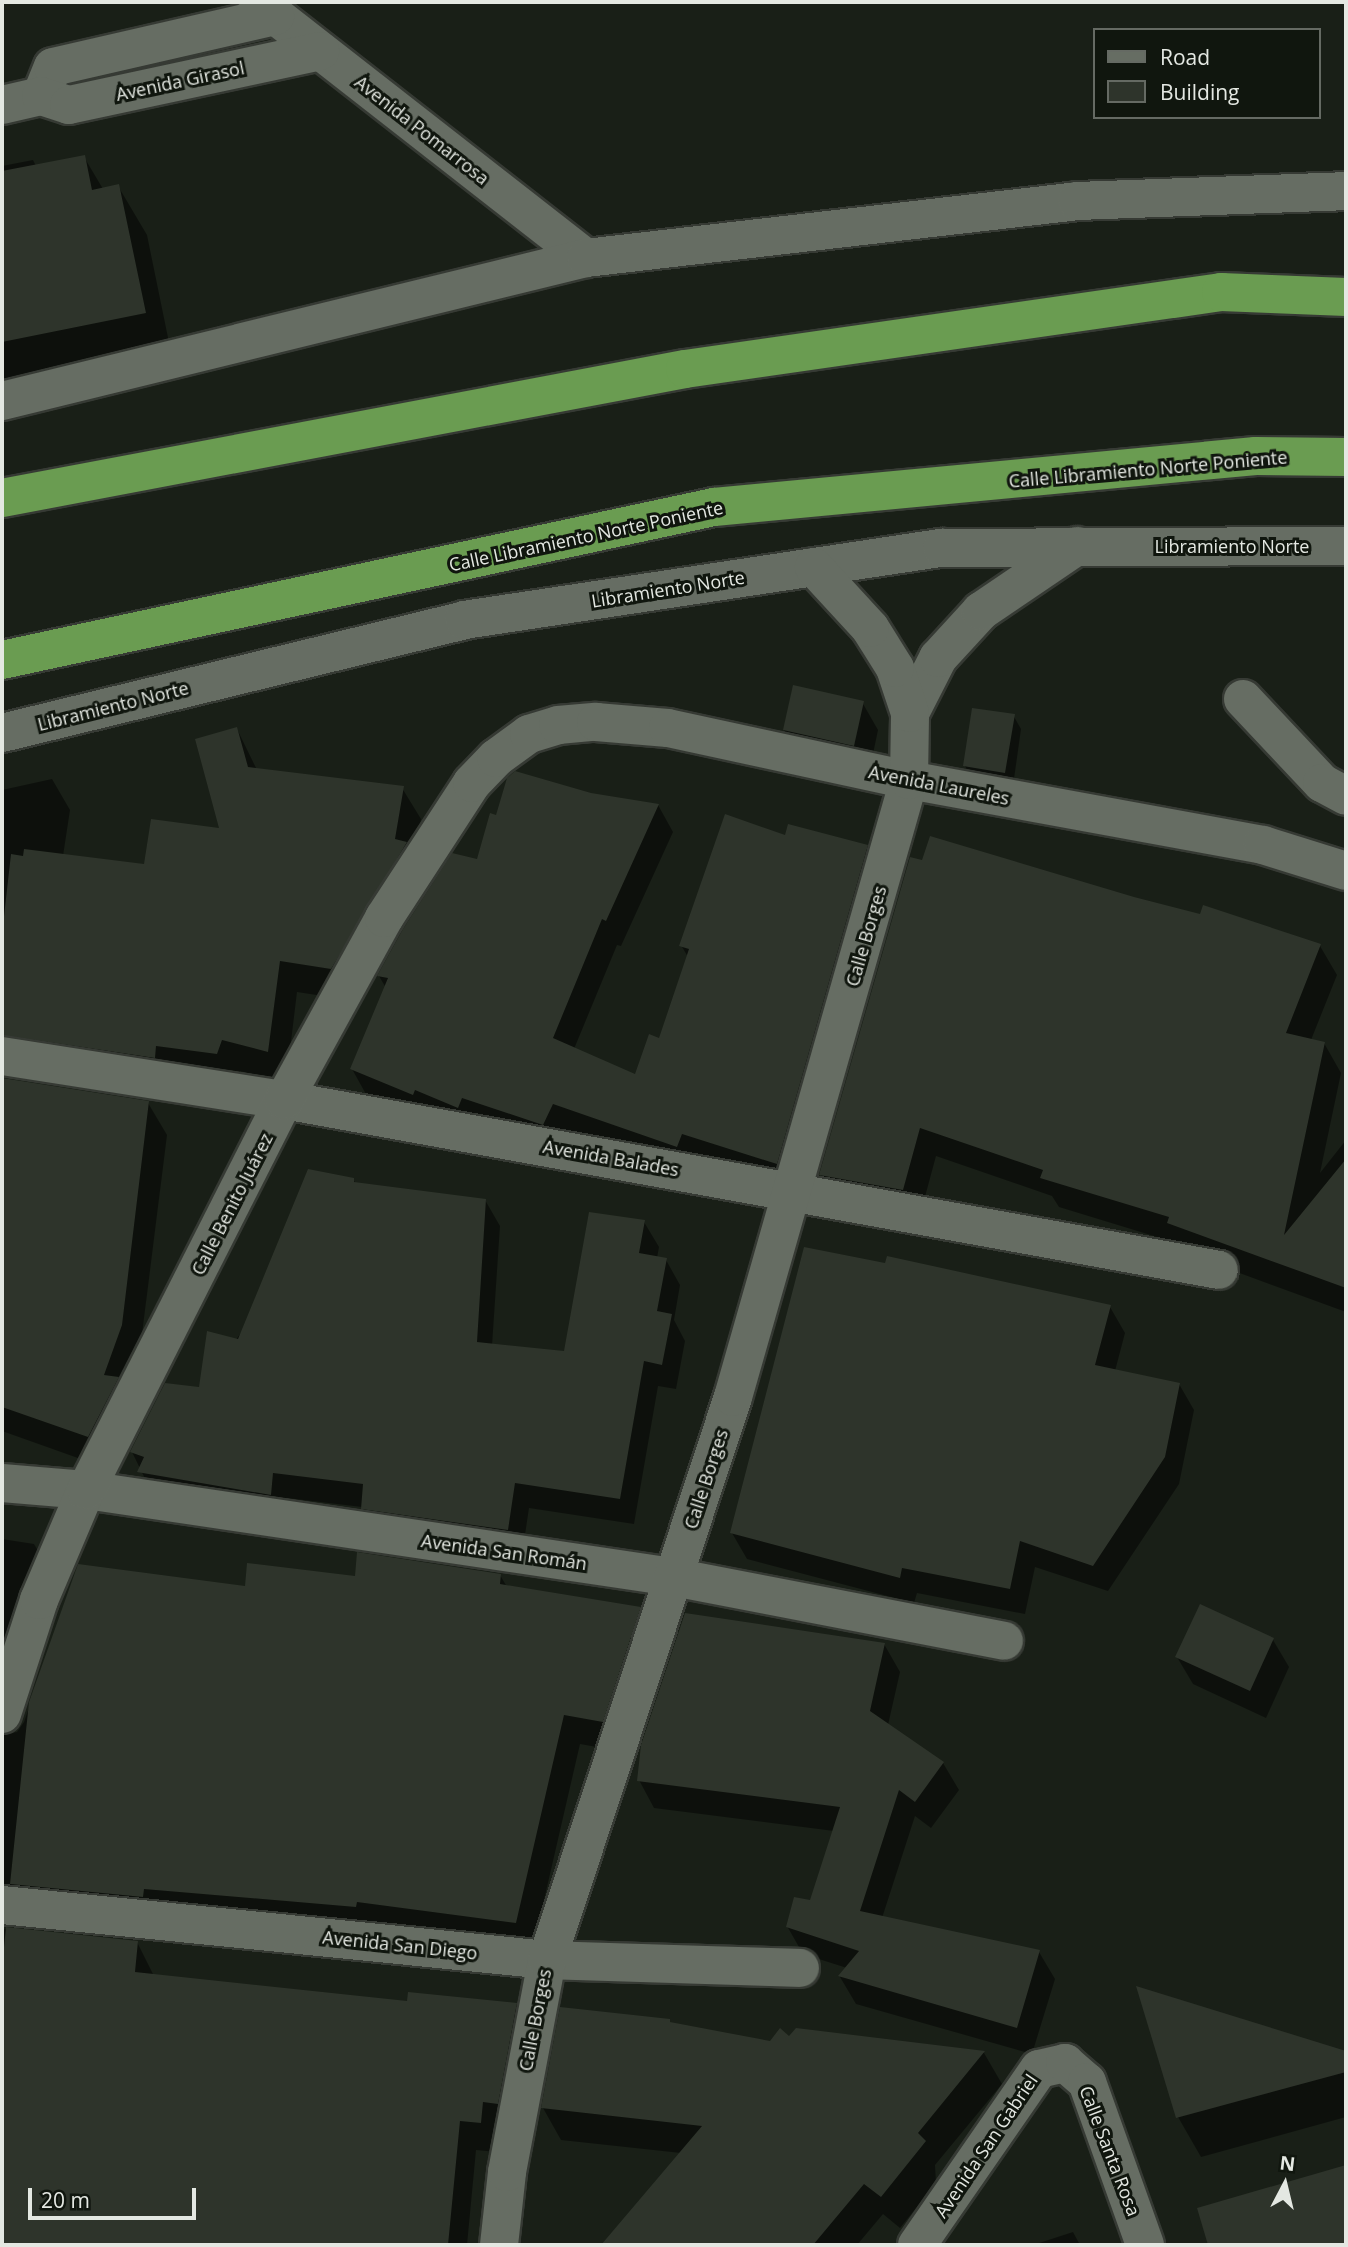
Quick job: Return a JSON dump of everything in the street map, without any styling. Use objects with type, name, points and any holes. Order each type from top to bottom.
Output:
[{"type":"highway","points":[[2,498],[699,367],[1221,292],[1346,298]]},
{"type":"highway","name":"Calle Libramiento Norte Poniente","points":[[2,660],[714,507],[1256,456],[1346,457]]},
{"type":"street","name":"Avenida Pomarrosa","points":[[267,9],[586,258]]},
{"type":"street","points":[[41,96],[53,67],[267,9]]},
{"type":"street","name":"Avenida Girasol","points":[[2,105],[41,96],[69,105],[320,51]]},
{"type":"street","points":[[2,401],[586,258],[1077,201],[1346,191]]},
{"type":"street","name":"Calle Borges","points":[[910,713],[938,658],[981,611],[1077,546]]},
{"type":"street","name":"Libramiento Norte","points":[[2,733],[464,620],[942,548],[1346,546]]},
{"type":"street","name":"Calle Borges","points":[[499,2245],[507,2172],[547,1960],[733,1397],[794,1191],[909,780],[910,713],[895,668],[870,628],[814,567]]},
{"type":"street","points":[[1243,699],[1322,783],[1346,796]]},
{"type":"street","name":"Avenida Laureles","points":[[529,734],[558,725],[596,722],[668,728],[909,780],[1263,845],[1346,871]]},
{"type":"street","name":"Calle Benito Juárez","points":[[2,1714],[39,1600],[86,1490],[284,1100],[384,918],[472,783],[496,758],[529,734]]},
{"type":"street","name":"Avenida Balades","points":[[2,1056],[284,1100],[1219,1270]]},
{"type":"street","name":"Avenida San Román","points":[[2,1483],[86,1490],[673,1577],[1004,1641]]},
{"type":"street","name":"Avenida San Diego","points":[[2,1905],[547,1960],[800,1968]]},
{"type":"street","name":"Avenida San Gabriel","points":[[917,2245],[1038,2069],[1065,2063]]},
{"type":"street","name":"Calle Santa Rosa","points":[[1065,2063],[1087,2082],[1145,2245]]},
{"type":"building","points":[[85,155],[92,190],[119,184],[146,313],[2,342],[2,171]]},
{"type":"building","points":[[793,685],[864,701],[854,746],[783,730]]},
{"type":"building","points":[[972,708],[1015,714],[1005,773],[963,766]]},
{"type":"building","points":[[237,727],[248,767],[404,786],[395,839],[407,842],[331,969],[280,961],[268,1052],[222,1040],[217,1054],[156,1046],[155,1058],[2,1035],[2,934],[11,854],[23,856],[24,849],[144,864],[151,819],[219,828],[195,739]]},
{"type":"building","points":[[515,771],[591,793],[659,804],[606,921],[602,919],[553,1038],[635,1074],[649,1034],[659,1038],[689,949],[679,946],[725,814],[785,835],[788,824],[868,845],[777,1164],[682,1134],[677,1147],[553,1104],[543,1125],[462,1098],[458,1108],[415,1090],[413,1095],[350,1069],[388,978],[377,976],[403,929],[452,853],[477,859],[490,813],[496,815],[507,778]]},
{"type":"building","points":[[930,836],[1200,914],[1203,905],[1321,944],[1286,1033],[1325,1042],[1284,1235],[1346,1159],[1346,1288],[1167,1223],[1169,1217],[1040,1178],[1043,1170],[920,1128],[903,1190],[819,1175],[910,857],[922,860]]},
{"type":"building","points":[[2,1078],[149,1101],[122,1325],[104,1375],[119,1377],[88,1437],[2,1407]]},
{"type":"building","points":[[308,1169],[354,1178],[354,1182],[486,1199],[477,1342],[564,1351],[589,1212],[645,1220],[639,1253],[667,1258],[657,1311],[672,1314],[662,1365],[644,1361],[620,1499],[515,1483],[508,1530],[361,1509],[363,1484],[273,1473],[271,1495],[137,1472],[144,1457],[130,1452],[165,1383],[199,1387],[207,1331],[238,1339]]},
{"type":"building","points":[[804,1247],[885,1263],[887,1256],[1111,1305],[1095,1365],[1180,1383],[1165,1457],[1093,1566],[1020,1541],[1010,1589],[902,1568],[900,1578],[730,1533]]},
{"type":"building","points":[[357,1552],[501,1574],[500,1584],[641,1607],[603,1722],[564,1715],[516,1923],[357,1902],[356,1907],[144,1889],[143,1897],[10,1884],[29,1702],[78,1564],[245,1586],[247,1563],[355,1576]]},
{"type":"building","points":[[1200,1604],[1274,1638],[1250,1691],[1175,1657]]},
{"type":"building","points":[[685,1613],[885,1643],[870,1711],[944,1762],[915,1802],[899,1790],[860,1911],[1040,1950],[1017,2028],[838,1976],[859,1951],[786,1927],[794,1897],[810,1900],[840,1807],[637,1781],[641,1745]]},
{"type":"building","points":[[6,1927],[138,1941],[135,1972],[407,2001],[408,1992],[517,2003],[498,2104],[483,2102],[481,2123],[460,2121],[448,2245],[2,2245],[2,1967]]},
{"type":"building","points":[[1136,1986],[1346,2051],[1346,2072],[1176,2118]]},
{"type":"building","points":[[560,2007],[670,2019],[670,2022],[770,2041],[780,2028],[789,2036],[796,2028],[985,2051],[918,2133],[926,2141],[881,2197],[864,2184],[813,2245],[601,2245],[702,2126],[541,2108]]},
{"type":"building","points":[[1346,2165],[1346,2245],[1208,2245],[1197,2208]]}]
